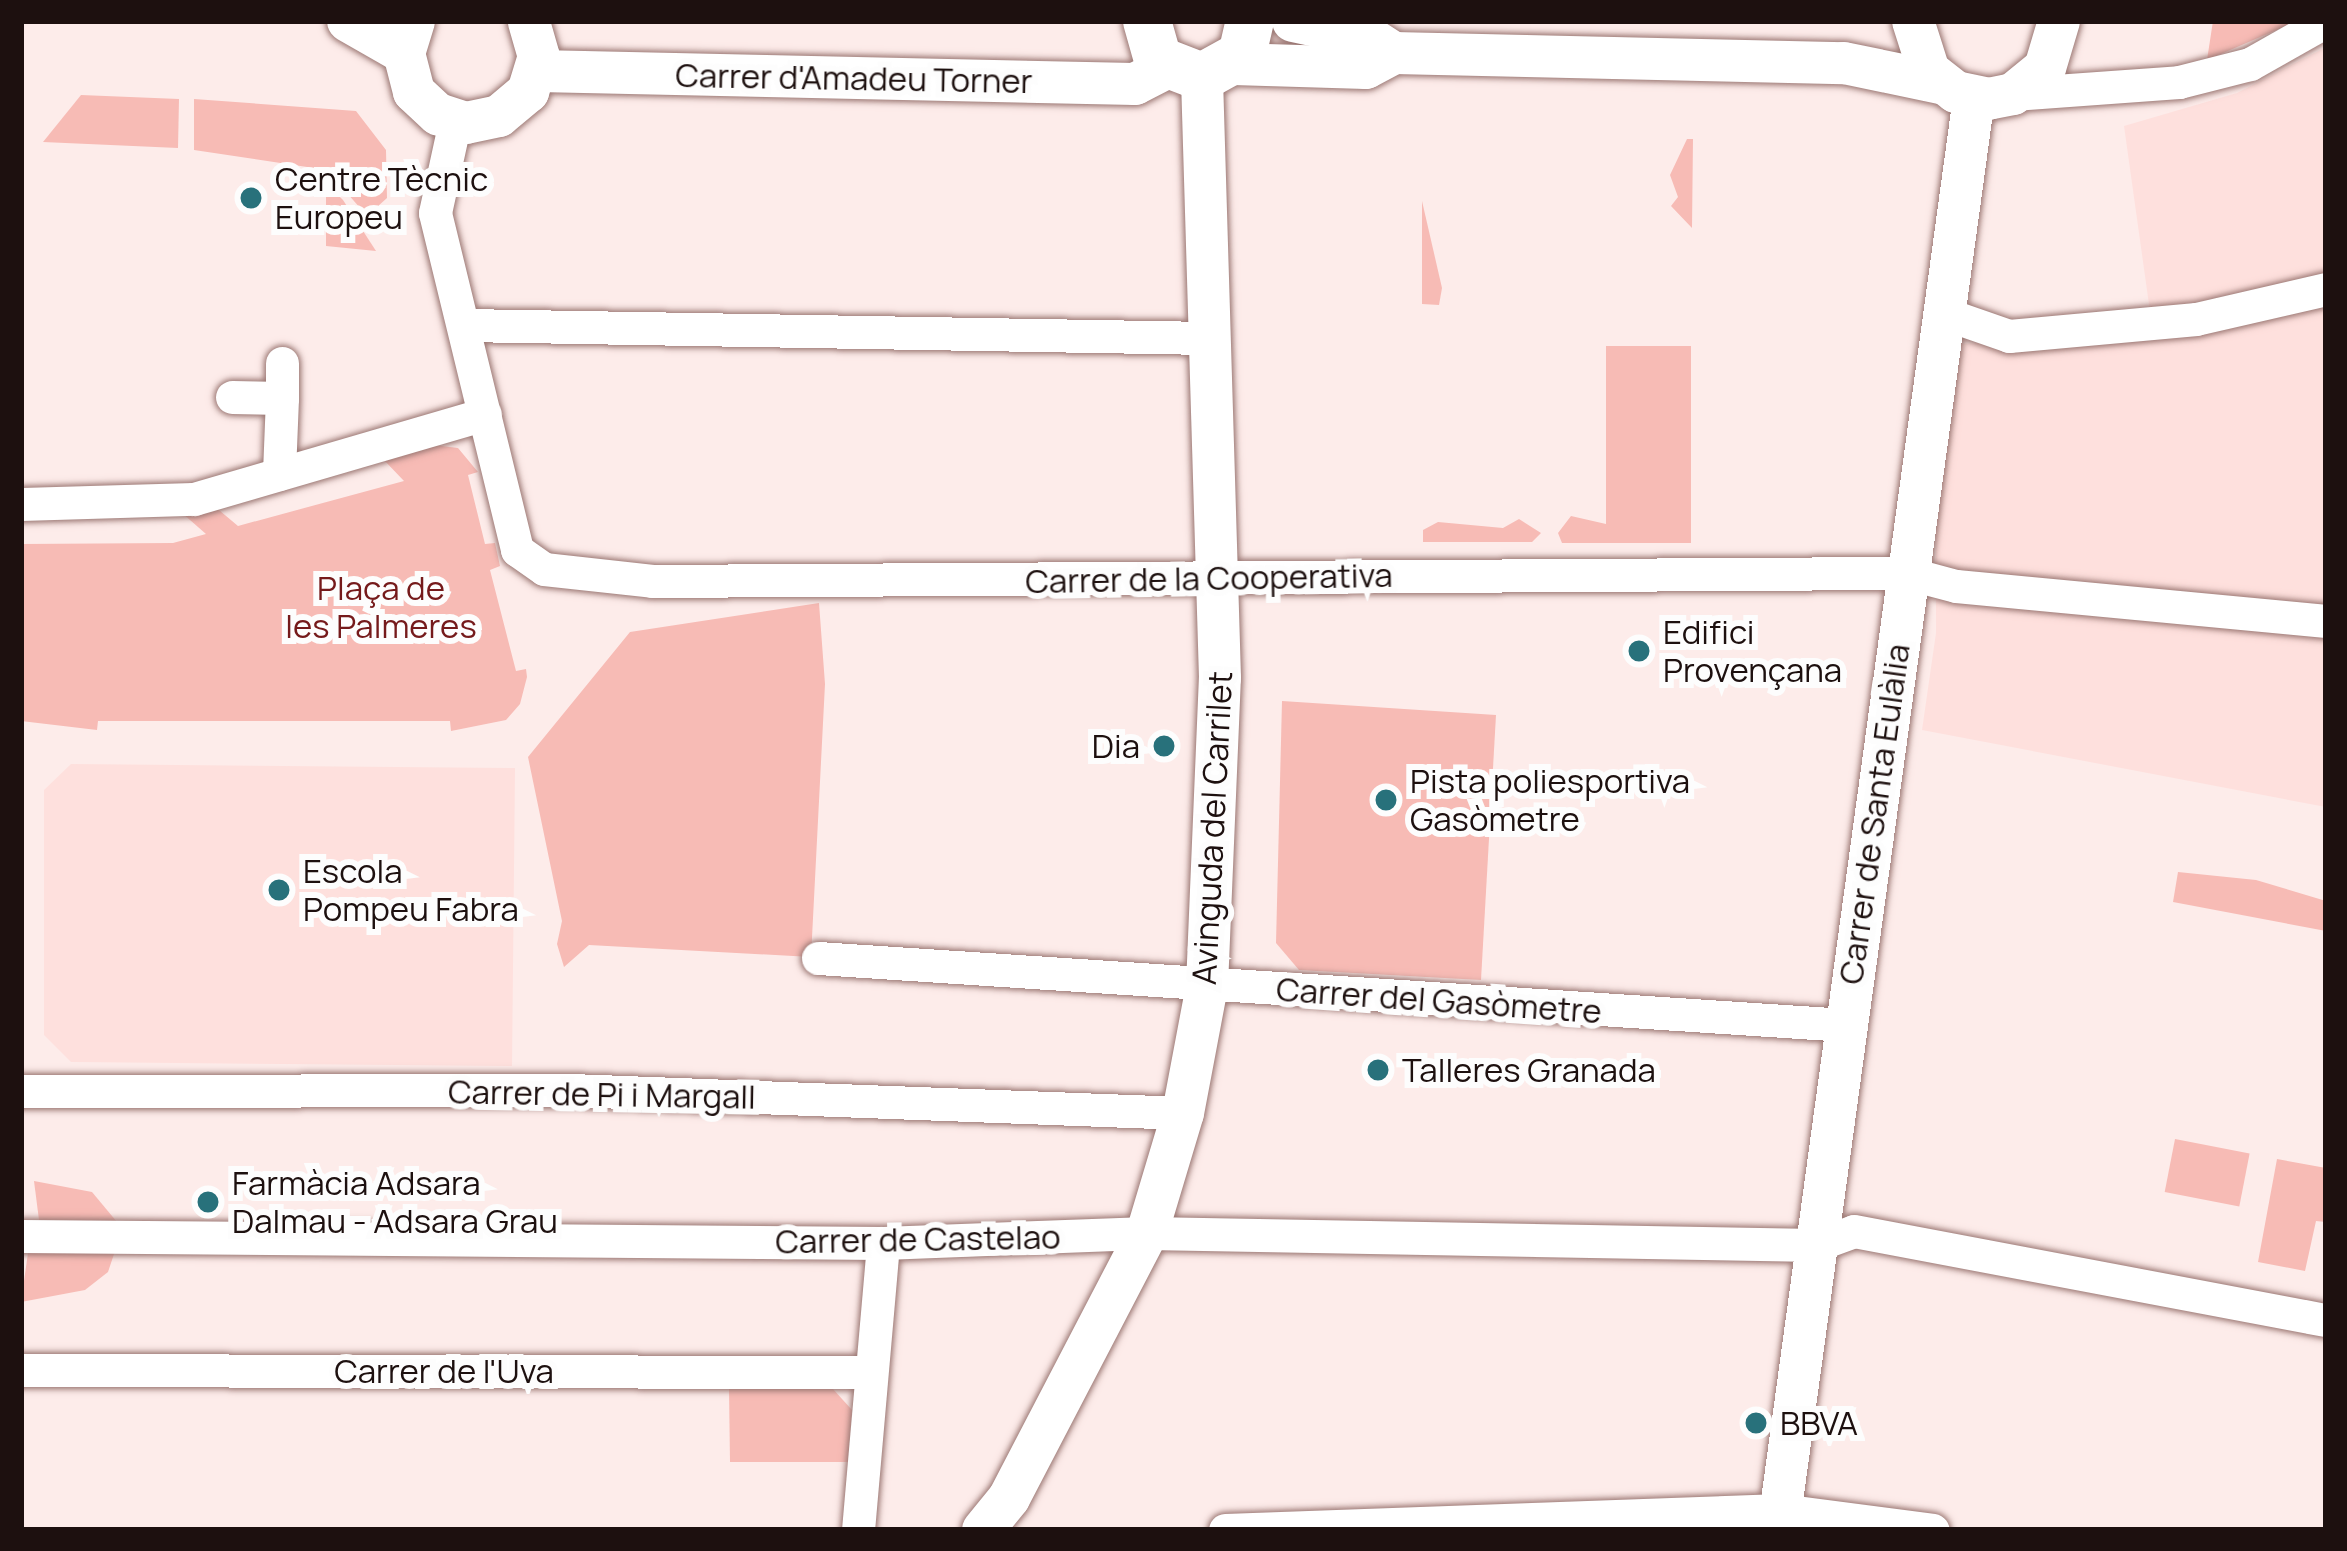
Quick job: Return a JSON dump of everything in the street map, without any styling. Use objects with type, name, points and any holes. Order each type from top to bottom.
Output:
[{"type":"main road","points":[[1147,21],[1150,47],[1213,58]]},
{"type":"street","points":[[348,21],[409,37],[414,92],[455,121],[483,122],[513,108],[538,71],[529,21]]},
{"type":"street","name":"Carrer d'Amadeu Torner","points":[[1293,21],[1369,38],[1394,53],[1844,64],[1976,92]]},
{"type":"street","points":[[1976,92],[2045,68],[2060,21]]},
{"type":"street","points":[[1912,25],[1919,55],[1976,92],[2180,82],[2250,64],[2326,21]]},
{"type":"street","name":"Carrer d'Amadeu Torner","points":[[1844,64],[1912,25]]},
{"type":"street","name":"Carrer d'Amadeu Torner","points":[[538,71],[1135,84],[1213,58],[1366,68],[1394,53]]},
{"type":"street","name":"Avinguda del Carrilet","points":[[983,1530],[1009,1498],[1147,1233],[1183,1113],[1207,986],[1217,578],[1210,338],[1213,58]]},
{"type":"street","name":"Carrer de Santa Eulàlia","points":[[1779,1520],[1976,92]]},
{"type":"street","points":[[21,504],[140,506],[279,474],[485,414],[435,213],[455,121]]},
{"type":"street","points":[[1943,313],[2009,336],[2197,319],[2326,289]]},
{"type":"street","points":[[464,325],[1210,338]]},
{"type":"street","points":[[279,474],[282,363]]},
{"type":"street","points":[[232,397],[282,398]]},
{"type":"street","name":"Carrer de la Cooperativa","points":[[485,414],[517,550],[544,569],[652,581],[1907,573],[1971,588],[2326,621]]},
{"type":"street","name":"Carrer del Gasòmetre","points":[[818,958],[1845,1025]]},
{"type":"street","name":"Carrer de Pi i Margall","points":[[21,1091],[571,1090],[1183,1113]]},
{"type":"street","name":"Carrer de Castelao","points":[[21,1236],[883,1243],[1147,1233],[1816,1245],[1854,1232],[2326,1320]]},
{"type":"street","points":[[858,1530],[866,1372],[883,1243]]},
{"type":"street","name":"Carrer de l'Uva","points":[[21,1370],[866,1372]]},
{"type":"street","points":[[1225,1530],[1779,1520],[1933,1530]]},
{"type":"shaded area","points":[[2326,47],[2326,807],[1922,730],[1936,633],[1936,520],[1961,344],[2153,333],[2124,126],[2237,93]]},
{"type":"shaded area","name":"Escola Pompeu Fabra","points":[[71,764],[515,768],[512,1066],[71,1062],[44,1035],[44,790]]},
{"type":"green space","points":[[2213,21],[2297,21],[2207,60]]},
{"type":"green space","points":[[81,95],[179,99],[178,148],[43,142]]},
{"type":"green space","points":[[194,99],[356,111],[386,150],[387,198],[367,216],[327,170],[194,150]]},
{"type":"green space","points":[[1687,139],[1693,139],[1692,228],[1671,206],[1678,197],[1670,175]]},
{"type":"green space","points":[[326,183],[343,200],[376,251],[326,246]]},
{"type":"green space","points":[[1422,201],[1442,288],[1439,305],[1422,304]]},
{"type":"green space","points":[[1606,346],[1691,346],[1691,543],[1562,543],[1558,533],[1571,516],[1606,524]]},
{"type":"green space","name":"Plaça de les Palmeres","points":[[434,445],[458,448],[478,472],[468,475],[485,544],[495,543],[500,566],[490,570],[516,671],[526,669],[527,677],[520,704],[506,720],[451,731],[450,721],[98,721],[97,730],[21,721],[21,544],[173,543],[206,534],[182,513],[213,505],[238,526],[404,481],[383,459]]},
{"type":"green space","points":[[1519,519],[1541,533],[1532,542],[1423,542],[1423,530],[1438,522],[1503,528]]},
{"type":"green space","points":[[819,603],[825,684],[811,957],[589,945],[564,967],[557,944],[562,921],[528,757],[630,632]]},
{"type":"green space","name":"Pista poliesportiva Gasòmetre","points":[[1282,701],[1496,715],[1481,980],[1299,970],[1276,943]]},
{"type":"green space","points":[[2178,872],[2256,880],[2326,901],[2326,931],[2173,902]]},
{"type":"green space","points":[[2175,1139],[2250,1154],[2239,1207],[2165,1192]]},
{"type":"green space","points":[[2277,1159],[2326,1168],[2326,1222],[2316,1221],[2305,1271],[2258,1262]]},
{"type":"green space","points":[[34,1181],[92,1192],[117,1222],[39,1220]]},
{"type":"green space","points":[[115,1251],[108,1272],[85,1290],[21,1302],[28,1253]]},
{"type":"green space","points":[[729,1389],[833,1389],[852,1410],[848,1462],[730,1462]]},
{"type":"place","name":"Centre Tècnic Europeu","points":[[251,198]]},
{"type":"place","name":"Edifici Provençana","points":[[1639,651]]},
{"type":"place","name":"Dia","points":[[1164,746]]},
{"type":"place","name":"Pista poliesportiva Gasòmetre","points":[[1386,800]]},
{"type":"place","name":"Escola Pompeu Fabra","points":[[279,890]]},
{"type":"place","name":"Talleres Granada","points":[[1378,1070]]},
{"type":"place","name":"Farmàcia Adsara Dalmau - Adsara Grau","points":[[208,1202]]},
{"type":"place","name":"BBVA","points":[[1756,1423]]}]
